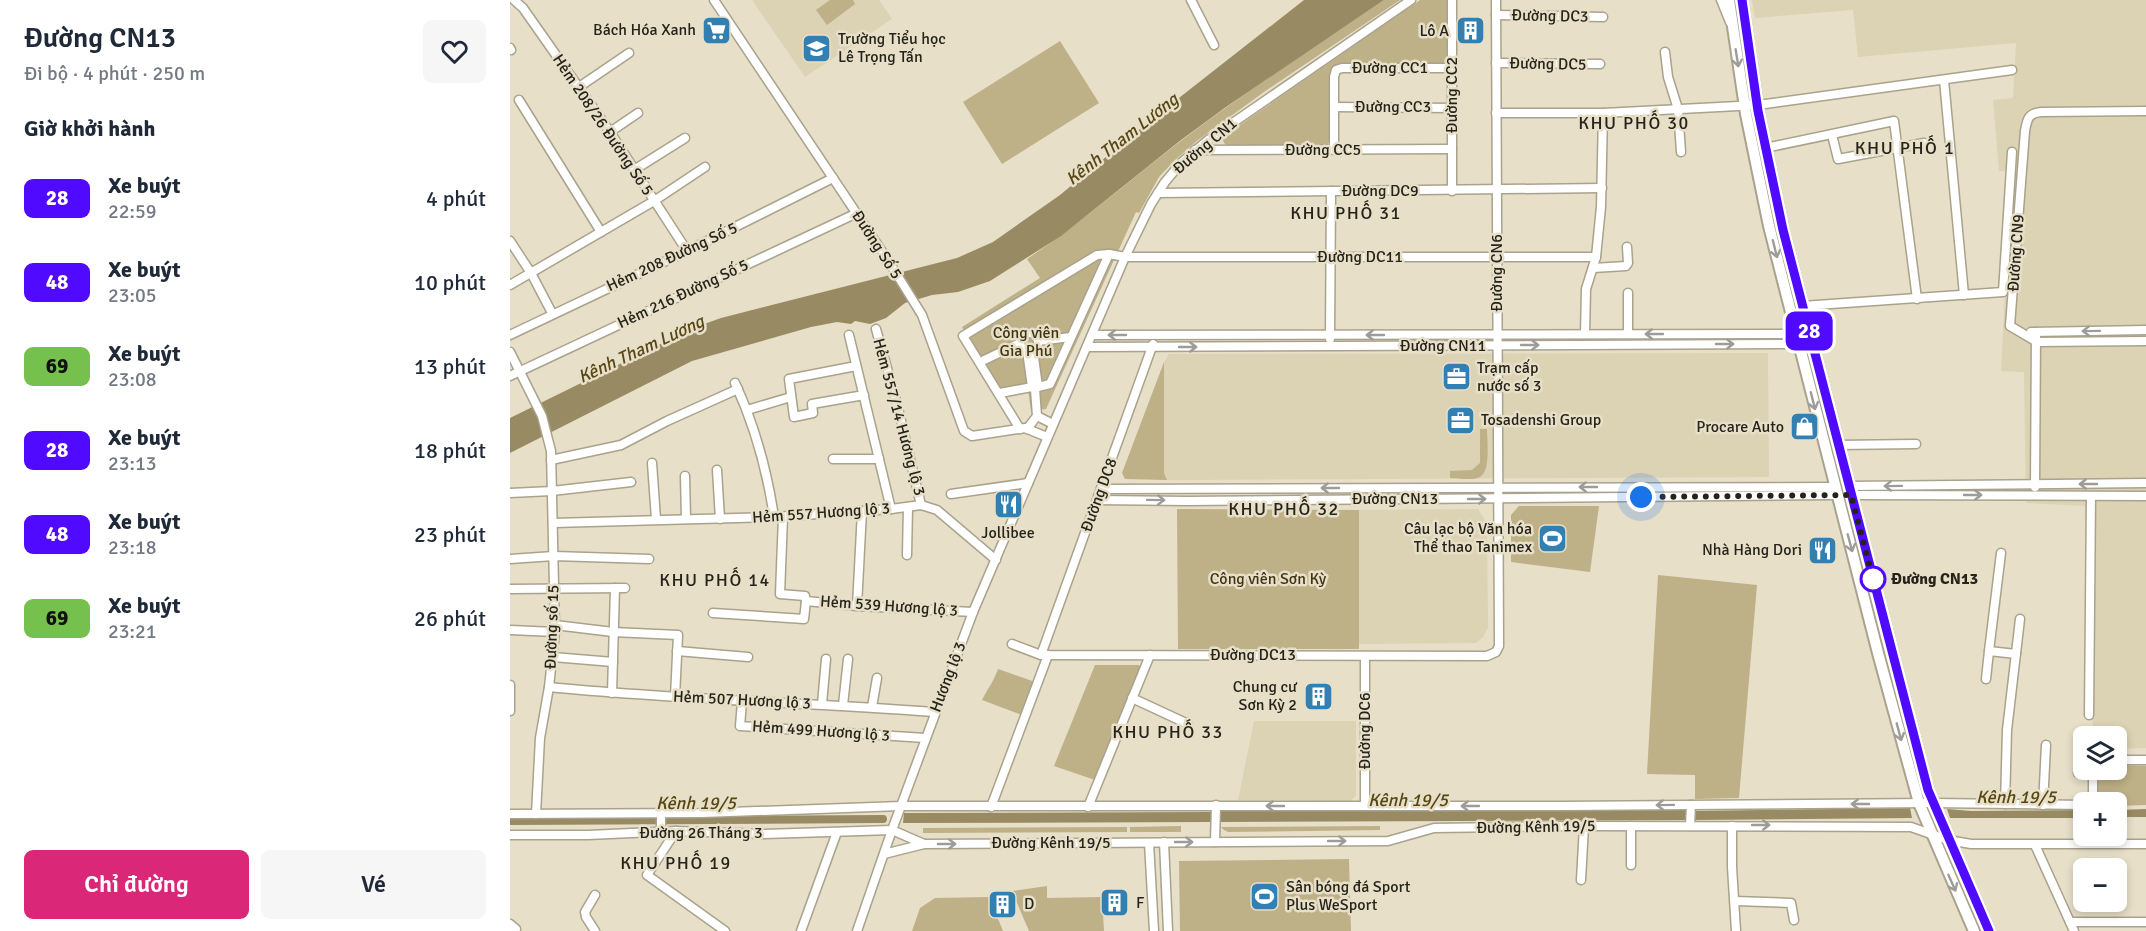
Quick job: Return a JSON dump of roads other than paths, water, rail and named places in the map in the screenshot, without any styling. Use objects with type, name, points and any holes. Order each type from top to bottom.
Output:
[{"type":"main road","points":[[1729,0],[1745,105],[1767,216],[1919,803],[1974,931]]},
{"type":"main road","points":[[1742,0],[1765,148],[1802,306],[1932,803],[1989,931]]},
{"type":"main road","points":[[1837,491],[1850,491]]},
{"type":"street","name":"Đường Số 5","points":[[714,0],[857,213],[922,315],[964,431],[972,436],[1024,429]]},
{"type":"street","points":[[1191,0],[1214,45]]},
{"type":"street","name":"Đường CN1","points":[[1052,426],[1125,257],[1158,193],[1172,172],[1195,150],[1260,103],[1411,0]]},
{"type":"street","name":"Đường CC2","points":[[1452,0],[1452,191]]},
{"type":"street","name":"Đường CN6","points":[[1495,653],[1499,646],[1496,0]]},
{"type":"street","points":[[1721,0],[1732,28]]},
{"type":"street","name":"Hẻm 208/26 Đường Số 5","points":[[513,2],[523,8],[579,87],[687,251]]},
{"type":"street","name":"Đường DC3","points":[[1496,15],[1603,17]]},
{"type":"street","points":[[1665,52],[1668,77],[1678,109],[1682,152]]},
{"type":"street","points":[[579,87],[630,53]]},
{"type":"street","name":"Đường DC5","points":[[1496,63],[1600,64]]},
{"type":"street","name":"Đường CC1","points":[[1334,150],[1334,77],[1339,68],[1452,68]]},
{"type":"street","points":[[1496,113],[1603,113],[1758,105],[2012,70]]},
{"type":"street","points":[[1944,80],[1964,295]]},
{"type":"street","points":[[519,100],[601,232]]},
{"type":"street","name":"Đường CC3","points":[[1334,107],[1452,108]]},
{"type":"street","name":"Đường CN9","points":[[2021,332],[2010,326],[2025,131],[2029,116],[2034,112],[2146,111]]},
{"type":"street","points":[[610,132],[638,112]]},
{"type":"street","points":[[1585,334],[1586,289],[1596,257],[1602,188],[1603,113]]},
{"type":"street","points":[[1765,148],[1894,121],[1917,299]]},
{"type":"street","points":[[1832,135],[1838,159],[1924,143]]},
{"type":"street","points":[[634,170],[685,138]]},
{"type":"street","name":"Đường CC5","points":[[1195,150],[1452,149]]},
{"type":"street","points":[[1802,306],[2003,292],[2012,153]]},
{"type":"street","points":[[510,285],[654,201],[705,167]]},
{"type":"street","name":"Hẻm 208 Đường Số 5","points":[[510,334],[687,251],[833,178]]},
{"type":"street","name":"Đường DC9","points":[[1158,193],[1602,188]]},
{"type":"street","points":[[1330,346],[1331,191]]},
{"type":"street","name":"Hẻm 216 Đường Số 5","points":[[510,376],[857,213]]},
{"type":"street","points":[[510,241],[531,273],[552,313]]},
{"type":"street","points":[[1593,268],[1626,266],[1628,263],[1627,247]]},
{"type":"street","points":[[1000,393],[1050,384],[1109,254]]},
{"type":"street","points":[[1047,438],[1024,429],[963,336],[1091,257],[1109,254]]},
{"type":"street","name":"Đường DC11","points":[[1109,254],[1125,257],[1596,257]]},
{"type":"street","points":[[1629,293],[1629,334]]},
{"type":"street","name":"Hẻm 557/14 Hương lộ 3","points":[[876,328],[900,415],[921,505]]},
{"type":"street","points":[[2021,332],[2146,330]]},
{"type":"street","points":[[2021,332],[2037,342],[2146,341]]},
{"type":"street","points":[[2036,332],[2036,495]]},
{"type":"street","points":[[1030,350],[1022,348],[1021,338],[1027,333],[1034,335],[1038,341]]},
{"type":"street","name":"Đường CN11","points":[[1093,335],[1629,334],[1798,339]]},
{"type":"street","points":[[849,335],[891,509]]},
{"type":"street","name":"Đường DC8","points":[[991,807],[1097,500],[1157,335]]},
{"type":"street","points":[[1024,429],[1037,416],[1030,350],[1038,341],[1071,337]]},
{"type":"street","name":"Đường CN11","points":[[1087,347],[1497,346],[1798,339]]},
{"type":"street","points":[[980,362],[1020,343]]},
{"type":"street","points":[[510,352],[519,371]]},
{"type":"street","points":[[856,366],[789,379],[794,417],[813,413],[812,404],[864,395]]},
{"type":"street","name":"Đường số 15","points":[[519,371],[542,416],[551,460],[555,628],[549,687],[540,738],[536,814]]},
{"type":"street","points":[[551,460],[621,445],[737,386],[747,410],[778,517]]},
{"type":"street","points":[[747,410],[791,397]]},
{"type":"street","points":[[1037,416],[1052,426]]},
{"type":"street","name":"Hương lộ 3","points":[[857,931],[934,712],[973,612],[1052,426]]},
{"type":"street","points":[[1838,445],[1916,444]]},
{"type":"street","points":[[833,459],[879,459]]},
{"type":"street","points":[[652,464],[656,519]]},
{"type":"street","points":[[717,470],[720,519]]},
{"type":"street","points":[[685,476],[686,519]]},
{"type":"street","points":[[510,493],[552,491],[631,482]]},
{"type":"street","points":[[951,494],[1028,483]]},
{"type":"street","points":[[1850,491],[1998,484],[2146,483]]},
{"type":"street","points":[[1998,484],[1999,495]]},
{"type":"street","points":[[2110,484],[2110,496]]},
{"type":"street","points":[[1698,487],[1698,497]]},
{"type":"street","name":"Đường CN13","points":[[1101,489],[1698,487],[1837,491]]},
{"type":"street","name":"Đường CN13","points":[[1097,500],[1698,497],[1837,491]]},
{"type":"street","points":[[1850,491],[2146,496]]},
{"type":"street","points":[[2089,715],[2091,496]]},
{"type":"street","points":[[921,505],[937,510],[996,560]]},
{"type":"street","name":"Hẻm 557 Hương lộ 3","points":[[553,523],[778,517],[921,505]]},
{"type":"street","points":[[907,555],[908,507]]},
{"type":"street","points":[[856,606],[862,511]]},
{"type":"street","name":"Hẻm 539 Hương lộ 3","points":[[778,517],[780,594],[805,596],[806,601],[856,606],[973,612]]},
{"type":"street","points":[[1986,679],[2001,553]]},
{"type":"street","points":[[510,559],[554,556],[649,559]]},
{"type":"street","points":[[612,693],[615,588]]},
{"type":"street","points":[[510,589],[625,588]]},
{"type":"street","points":[[713,613],[804,619],[806,601]]},
{"type":"street","points":[[2005,804],[2007,730],[2020,619]]},
{"type":"street","points":[[510,630],[555,628],[678,635],[675,697]]},
{"type":"street","name":"Đường DC13","points":[[1012,644],[1044,655],[1487,656],[1495,653]]},
{"type":"street","points":[[677,651],[748,657]]},
{"type":"street","points":[[1989,651],[2016,654]]},
{"type":"street","points":[[1088,807],[1150,655]]},
{"type":"street","name":"Đường DC6","points":[[1365,656],[1365,806]]},
{"type":"street","points":[[553,657],[613,662]]},
{"type":"street","points":[[822,704],[826,659]]},
{"type":"street","points":[[843,705],[848,659]]},
{"type":"street","points":[[872,707],[876,678]]},
{"type":"street","points":[[510,685],[510,711]]},
{"type":"street","name":"Hẻm 507 Hương lộ 3","points":[[549,687],[742,702],[843,705],[934,712]]},
{"type":"street","points":[[1132,698],[1188,724]]},
{"type":"street","name":"Hẻm 499 Hương lộ 3","points":[[742,702],[740,726],[925,738]]},
{"type":"street","points":[[2043,805],[2046,745]]},
{"type":"street","points":[[2127,760],[2146,760]]},
{"type":"street","name":"Đường Kênh 19/5","points":[[899,809],[1365,806],[1690,815],[1919,803],[2073,805]]},
{"type":"street","points":[[1215,842],[1216,808]]},
{"type":"street","name":"Đường 26 Tháng 3","points":[[510,814],[661,815],[899,809]]},
{"type":"street","points":[[661,815],[661,829]]},
{"type":"street","name":"Đường Kênh 19/5","points":[[884,854],[924,844],[1388,841],[1434,828],[1630,826],[1690,815],[1732,825],[1911,827],[1948,840],[1971,843],[2146,844]]},
{"type":"street","points":[[1732,825],[1731,858],[1736,931]]},
{"type":"street","name":"Đường Kênh 19/5","points":[[893,826],[924,844]]},
{"type":"street","name":"Đường 26 Tháng 3","points":[[510,835],[588,835],[661,829],[764,834],[837,832],[893,826]]},
{"type":"street","points":[[1581,880],[1584,826]]},
{"type":"street","points":[[1630,826],[1631,865]]},
{"type":"street","points":[[676,831],[647,875],[725,931]]},
{"type":"street","points":[[801,931],[837,832]]},
{"type":"street","points":[[1164,842],[1168,931]]},
{"type":"street","points":[[1149,843],[1154,931]]},
{"type":"street","points":[[2035,845],[2072,927],[2146,922]]},
{"type":"street","points":[[595,896],[589,902],[585,912],[595,931]]},
{"type":"street","points":[[1735,902],[1791,903],[1794,920]]},
{"type":"waterway","name":"Kênh 19/5","points":[[510,821],[883,819]]},
{"type":"place","name":"Bách Hóa Xanh","points":[[717,30]]},
{"type":"place","name":"Lô A","points":[[1470,31]]},
{"type":"place","name":"Trường Tiểu học Lê Trọng Tấn","points":[[817,48]]},
{"type":"place","name":"Trạm cấp nước số 3","points":[[1456,377]]},
{"type":"place","name":"Tosadenshi Group","points":[[1460,420]]},
{"type":"place","name":"Procare Auto","points":[[1805,427]]},
{"type":"place","name":"Jollibee","points":[[1008,505]]},
{"type":"place","name":"Câu lạc bộ Văn hóa Thể thao Tanimex","points":[[1553,538]]},
{"type":"place","name":"Nhà Hàng Dori","points":[[1823,550]]},
{"type":"place","name":"Đường CN13","points":[[1873,579]]},
{"type":"place","name":"Chung cư Sơn Kỳ 2","points":[[1318,696]]},
{"type":"place","name":"Sân bóng đá Sport Plus WeSport","points":[[1265,896]]},
{"type":"place","name":"F","points":[[1115,903]]},
{"type":"place","name":"D","points":[[1003,904]]},
{"type":"district","name":"KHU PHỐ 30","points":[[1634,123]]},
{"type":"district","name":"KHU PHỐ 1","points":[[1905,148]]},
{"type":"district","name":"KHU PHỐ 31","points":[[1346,213]]},
{"type":"district","name":"KHU PHỐ 32","points":[[1284,509]]},
{"type":"district","name":"KHU PHỐ 14","points":[[715,580]]},
{"type":"district","name":"KHU PHỐ 33","points":[[1168,732]]},
{"type":"district","name":"KHU PHỐ 19","points":[[676,863]]},
{"type":"water label","name":"Kênh Tham Lương","points":[[1122,139]]},
{"type":"water label","name":"Kênh Tham Lương","points":[[641,349]]},
{"type":"park label","name":"Công viên Gia Phú","points":[[1026,342]]},
{"type":"park label","name":"Công viên Sơn Kỳ","points":[[1268,579]]}]
